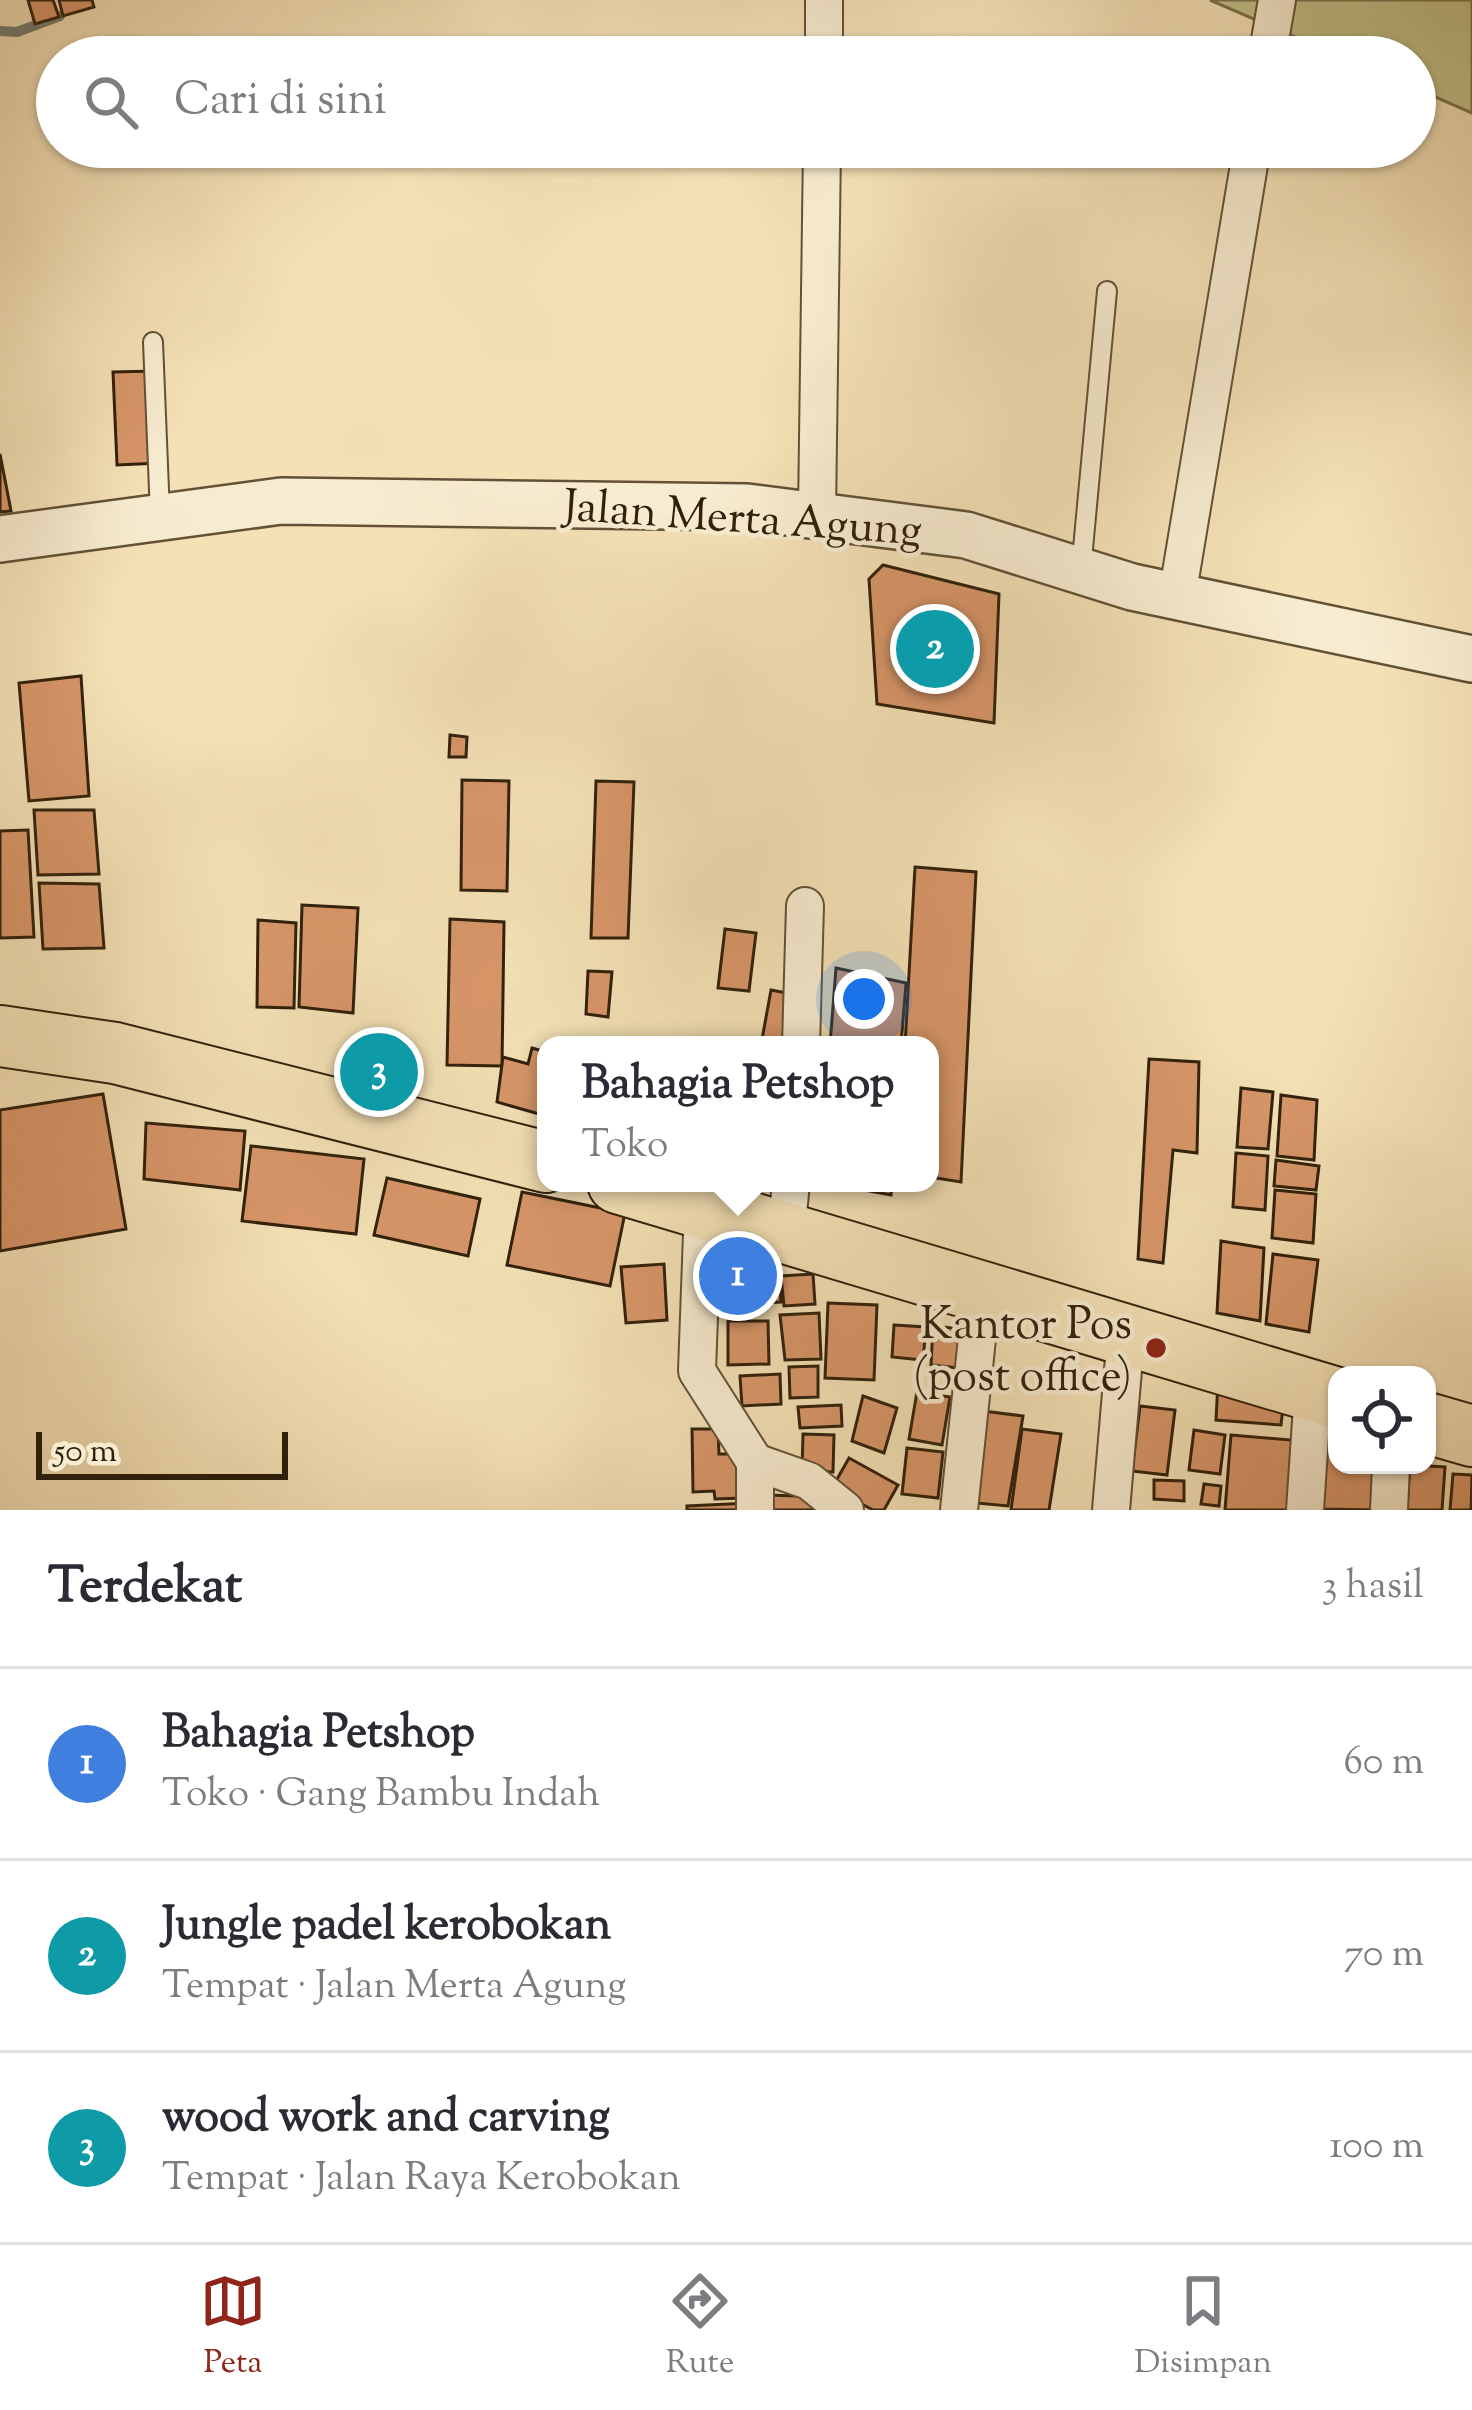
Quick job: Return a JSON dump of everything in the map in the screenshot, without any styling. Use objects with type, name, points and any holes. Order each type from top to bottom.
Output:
[{"type":"main road","points":[[0,1036],[115,1053],[537,1160]]},
{"type":"main road","points":[[649,1192],[703,1208],[789,1209],[982,1291],[1325,1394]]},
{"type":"main road","points":[[1436,1426],[1472,1436]]},
{"type":"street","points":[[824,0],[824,36]]},
{"type":"street","points":[[1271,36],[1277,0]]},
{"type":"street","points":[[817,513],[822,168]]},
{"type":"street","points":[[1177,597],[1248,168]]},
{"type":"street","name":"Jalan Merta Agung","points":[[0,538],[281,501],[704,505],[817,513],[966,535],[1177,597],[1472,659]]},
{"type":"street","points":[[802,1036],[805,907]]},
{"type":"street","points":[[703,1208],[696,1355],[700,1383],[754,1462],[755,1510]]},
{"type":"street","points":[[959,1510],[982,1291]]},
{"type":"street","points":[[1111,1510],[1126,1335]]},
{"type":"street","points":[[1305,1510],[1325,1394]]},
{"type":"street","points":[[754,1462],[808,1480],[845,1510]]},
{"type":"street","points":[[1389,1510],[1391,1474]]},
{"type":"lane","points":[[1081,570],[1107,291]]},
{"type":"lane","points":[[153,342],[160,520]]},
{"type":"shaded area","points":[[1210,0],[1472,0],[1472,113],[1436,97],[1436,36],[1293,36]]},
{"type":"building","points":[[28,0],[53,0],[59,17],[35,24]]},
{"type":"building","points":[[59,0],[92,0],[94,7],[63,16]]},
{"type":"building","points":[[155,371],[160,463],[117,465],[113,372]]},
{"type":"building","points":[[0,454],[11,511],[0,512]]},
{"type":"building","points":[[883,565],[999,594],[994,723],[877,704],[869,579]]},
{"type":"building","points":[[81,676],[89,796],[29,801],[19,683]]},
{"type":"building","points":[[450,735],[467,737],[466,757],[449,757]]},
{"type":"building","points":[[462,780],[509,781],[507,891],[461,890]]},
{"type":"building","points":[[596,781],[634,782],[628,938],[591,938]]},
{"type":"building","points":[[34,810],[94,810],[99,874],[38,875]]},
{"type":"building","points":[[28,830],[34,937],[0,938],[0,831]]},
{"type":"building","points":[[915,867],[976,872],[961,1182],[939,1178],[939,1036],[906,1036]]},
{"type":"building","points":[[39,883],[99,884],[104,948],[43,949]]},
{"type":"building","points":[[302,905],[358,908],[353,1013],[299,1007]]},
{"type":"building","points":[[450,919],[504,922],[502,1066],[447,1065]]},
{"type":"building","points":[[258,920],[296,923],[294,1008],[257,1007]]},
{"type":"building","points":[[725,929],[756,933],[749,991],[718,988]]},
{"type":"building","points":[[836,968],[906,983],[902,1036],[831,1036]]},
{"type":"building","points":[[588,971],[612,972],[608,1017],[586,1014]]},
{"type":"building","points":[[771,990],[797,995],[790,1036],[763,1036]]},
{"type":"building","points":[[532,1048],[537,1049],[537,1113],[497,1102],[503,1057],[528,1064]]},
{"type":"building","points":[[1149,1059],[1199,1062],[1197,1153],[1173,1150],[1163,1263],[1138,1259]]},
{"type":"building","points":[[1241,1088],[1273,1092],[1268,1149],[1237,1147]]},
{"type":"building","points":[[103,1094],[126,1229],[0,1251],[0,1110]]},
{"type":"building","points":[[1281,1095],[1317,1100],[1314,1160],[1277,1156]]},
{"type":"building","points":[[146,1123],[245,1131],[240,1190],[144,1179]]},
{"type":"building","points":[[251,1146],[364,1159],[356,1234],[242,1221]]},
{"type":"building","points":[[1236,1153],[1268,1156],[1265,1210],[1233,1207]]},
{"type":"building","points":[[1276,1160],[1319,1166],[1316,1190],[1274,1186]]},
{"type":"building","points":[[387,1178],[480,1199],[468,1256],[374,1235]]},
{"type":"building","points":[[1275,1190],[1316,1194],[1313,1243],[1272,1238]]},
{"type":"building","points":[[522,1192],[625,1213],[610,1286],[507,1265]]},
{"type":"building","points":[[1221,1241],[1264,1248],[1260,1321],[1217,1313]]},
{"type":"building","points":[[753,1254],[756,1296],[722,1298],[719,1256]]},
{"type":"building","points":[[1273,1254],[1318,1260],[1309,1332],[1266,1324]]},
{"type":"building","points":[[664,1264],[667,1320],[626,1323],[621,1267]]},
{"type":"building","points":[[779,1271],[781,1302],[760,1303],[757,1273]]},
{"type":"building","points":[[813,1274],[815,1304],[784,1306],[781,1276]]},
{"type":"building","points":[[828,1303],[877,1305],[874,1380],[825,1378]]},
{"type":"building","points":[[819,1313],[821,1359],[785,1360],[780,1315]]},
{"type":"building","points":[[728,1321],[768,1321],[769,1364],[728,1365]]},
{"type":"building","points":[[894,1325],[926,1327],[923,1360],[892,1357]]},
{"type":"building","points":[[933,1326],[962,1329],[959,1368],[931,1365]]},
{"type":"building","points":[[818,1366],[818,1397],[790,1398],[789,1367]]},
{"type":"building","points":[[780,1374],[781,1404],[742,1406],[740,1376]]},
{"type":"building","points":[[1218,1382],[1285,1391],[1281,1425],[1216,1420]]},
{"type":"building","points":[[917,1392],[950,1397],[942,1445],[909,1439]]},
{"type":"building","points":[[863,1396],[897,1408],[884,1453],[852,1441]]},
{"type":"building","points":[[841,1405],[842,1426],[800,1428],[798,1407]]},
{"type":"building","points":[[1140,1406],[1175,1410],[1167,1475],[1132,1471]]},
{"type":"building","points":[[975,1410],[1023,1416],[1008,1506],[965,1502]]},
{"type":"building","points":[[692,1429],[718,1429],[719,1454],[742,1454],[744,1498],[715,1499],[714,1491],[693,1492]]},
{"type":"building","points":[[1022,1429],[1061,1434],[1049,1510],[1011,1510]]},
{"type":"building","points":[[1194,1430],[1225,1435],[1220,1474],[1189,1470]]},
{"type":"building","points":[[803,1434],[834,1435],[833,1472],[802,1471]]},
{"type":"building","points":[[1231,1435],[1303,1441],[1299,1510],[1225,1510]]},
{"type":"building","points":[[907,1448],[943,1452],[938,1498],[902,1494]]},
{"type":"building","points":[[1325,1454],[1328,1474],[1386,1474],[1382,1510],[1320,1509]]},
{"type":"building","points":[[849,1458],[898,1485],[884,1510],[873,1510],[832,1488]]},
{"type":"building","points":[[1436,1466],[1445,1467],[1442,1510],[1407,1510],[1409,1474],[1436,1474]]},
{"type":"building","points":[[1453,1474],[1472,1475],[1471,1510],[1450,1510]]},
{"type":"building","points":[[1154,1480],[1184,1481],[1184,1501],[1154,1499]]},
{"type":"building","points":[[1204,1484],[1221,1486],[1219,1506],[1201,1504]]},
{"type":"building","points":[[768,1495],[826,1497],[825,1510],[768,1510]]},
{"type":"building","points":[[749,1503],[749,1510],[687,1510],[687,1506]]},
{"type":"waterway","points":[[0,31],[17,32],[60,16]]},
{"type":"place","name":"Jungle padel kerobokan","points":[[935,649]]},
{"type":"place","name":"wood work and carving","points":[[379,1072]]},
{"type":"place","name":"Bahagia Petshop","points":[[738,1276]]},
{"type":"place","name":"Kantor Pos (post office)","points":[[1156,1348]]}]
